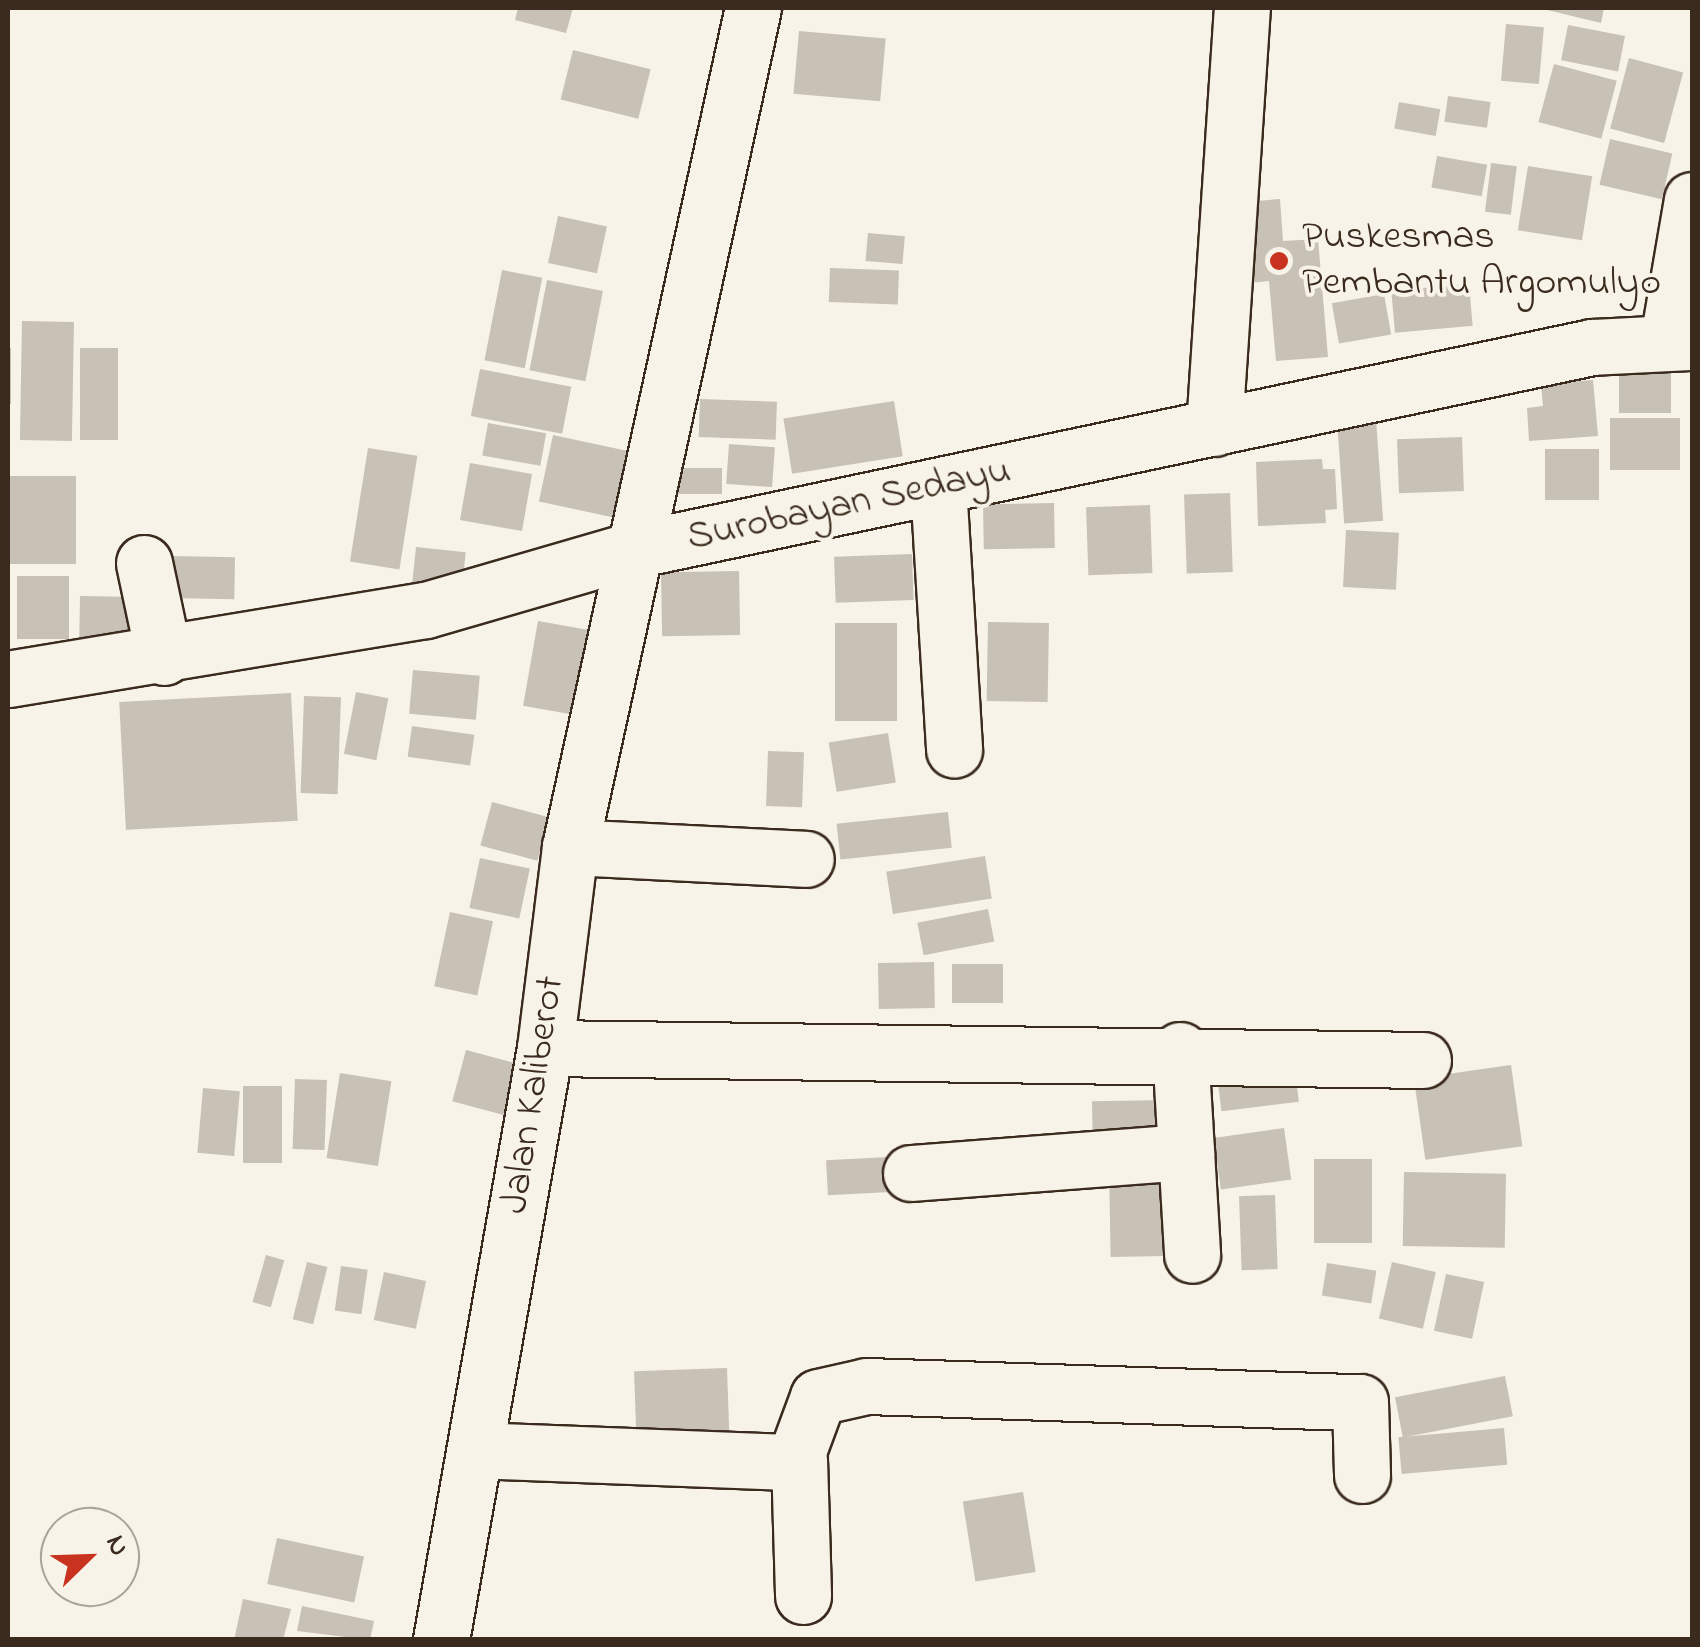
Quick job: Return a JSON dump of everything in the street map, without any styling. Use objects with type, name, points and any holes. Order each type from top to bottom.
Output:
[{"type":"street","name":"Jalan Kaliberot","points":[[441,1640],[544,1048],[570,848],[628,551],[753,8]]},
{"type":"street","points":[[1214,428],[1242,8]]},
{"type":"street","points":[[1680,341],[1692,200]]},
{"type":"street","name":"Surobayan Sedayu","points":[[8,679],[164,657],[426,610],[628,551],[1592,347],[1680,341]]},
{"type":"street","points":[[938,486],[954,750]]},
{"type":"street","points":[[144,564],[164,657]]},
{"type":"street","points":[[570,848],[806,859]]},
{"type":"street","points":[[544,1048],[1180,1050],[1423,1060]]},
{"type":"street","points":[[1180,1050],[1192,1255]]},
{"type":"street","points":[[911,1174],[1186,1152]]},
{"type":"street","points":[[803,1596],[799,1459],[818,1396],[867,1386],[1360,1402],[1362,1476]]},
{"type":"street","points":[[475,1450],[799,1459]]},
{"type":"building","points":[[518,8],[573,8],[566,33],[515,20]]},
{"type":"building","points":[[1539,8],[1604,8],[1601,23]]},
{"type":"building","points":[[1506,24],[1544,27],[1539,84],[1501,81]]},
{"type":"building","points":[[1568,25],[1625,36],[1618,71],[1561,60]]},
{"type":"building","points":[[799,31],[886,39],[880,101],[794,94]]},
{"type":"building","points":[[573,50],[651,69],[638,119],[561,99]]},
{"type":"building","points":[[1629,58],[1683,72],[1664,143],[1610,129]]},
{"type":"building","points":[[1554,64],[1617,81],[1601,139],[1538,122]]},
{"type":"building","points":[[1448,96],[1491,102],[1487,128],[1444,122]]},
{"type":"building","points":[[1399,102],[1440,109],[1436,136],[1394,129]]},
{"type":"building","points":[[1610,139],[1672,153],[1662,199],[1599,185]]},
{"type":"building","points":[[1437,156],[1487,165],[1482,196],[1431,188]]},
{"type":"building","points":[[1491,163],[1517,166],[1511,215],[1485,212]]},
{"type":"building","points":[[1528,166],[1592,176],[1582,240],[1518,230]]},
{"type":"building","name":"Puskesmas Pembantu Argomulyo","points":[[1280,199],[1283,241],[1318,239],[1328,357],[1276,361],[1269,281],[1239,284],[1232,203]]},
{"type":"building","points":[[558,216],[607,226],[597,273],[548,263]]},
{"type":"building","points":[[868,233],[905,236],[902,264],[866,261]]},
{"type":"building","points":[[830,268],[899,270],[898,304],[829,302]]},
{"type":"building","points":[[502,270],[542,278],[525,368],[484,360]]},
{"type":"building","points":[[547,280],[603,291],[585,381],[529,370]]},
{"type":"building","points":[[1469,284],[1473,326],[1395,333],[1391,291]]},
{"type":"building","points":[[1384,294],[1391,334],[1339,344],[1332,303]]},
{"type":"building","points":[[22,321],[74,322],[72,441],[20,440]]},
{"type":"building","points":[[8,348],[11,348],[8,404]]},
{"type":"building","points":[[80,348],[118,348],[118,440],[80,440]]},
{"type":"building","points":[[1619,366],[1671,366],[1671,413],[1619,413]]},
{"type":"building","points":[[480,369],[571,387],[562,434],[471,416]]},
{"type":"building","points":[[1593,380],[1598,436],[1529,441],[1527,408],[1543,406],[1541,384]]},
{"type":"building","points":[[700,399],[777,402],[776,440],[699,437]]},
{"type":"building","points":[[894,401],[903,456],[792,474],[783,419]]},
{"type":"building","points":[[1610,418],[1680,418],[1680,470],[1610,470]]},
{"type":"building","points":[[1376,419],[1383,521],[1344,523],[1337,422]]},
{"type":"building","points":[[488,423],[546,433],[540,466],[482,455]]},
{"type":"building","points":[[553,435],[631,452],[617,518],[539,502]]},
{"type":"building","points":[[1462,437],[1464,491],[1399,493],[1397,439]]},
{"type":"building","points":[[729,444],[775,447],[772,487],[726,484]]},
{"type":"building","points":[[368,448],[417,456],[399,569],[350,562]]},
{"type":"building","points":[[1545,449],[1599,449],[1599,500],[1545,500]]},
{"type":"building","points":[[1322,459],[1323,469],[1335,469],[1337,509],[1325,510],[1326,523],[1258,526],[1256,462]]},
{"type":"building","points":[[470,463],[532,474],[522,531],[460,520]]},
{"type":"building","points":[[671,468],[722,468],[722,494],[671,494]]},
{"type":"building","points":[[8,476],[76,476],[76,564],[8,564]]},
{"type":"building","points":[[1230,493],[1233,572],[1187,574],[1184,495]]},
{"type":"building","points":[[1054,503],[1055,548],[984,549],[983,504]]},
{"type":"building","points":[[1150,505],[1152,573],[1088,575],[1086,507]]},
{"type":"building","points":[[1346,530],[1399,533],[1396,590],[1343,587]]},
{"type":"building","points":[[416,547],[466,552],[462,587],[412,582]]},
{"type":"building","points":[[912,554],[914,600],[836,603],[834,557]]},
{"type":"building","points":[[169,556],[235,557],[234,599],[168,598]]},
{"type":"building","points":[[739,571],[740,635],[662,636],[661,572]]},
{"type":"building","points":[[17,576],[69,576],[69,639],[17,639]]},
{"type":"building","points":[[80,596],[136,597],[135,638],[79,637]]},
{"type":"building","points":[[538,621],[590,630],[575,715],[523,706]]},
{"type":"building","points":[[988,622],[1049,623],[1048,702],[987,701]]},
{"type":"building","points":[[835,623],[897,623],[897,721],[835,721]]},
{"type":"building","points":[[413,670],[480,676],[476,720],[409,714]]},
{"type":"building","points":[[356,692],[388,698],[376,760],[344,754]]},
{"type":"building","points":[[291,693],[298,821],[126,830],[119,702]]},
{"type":"building","points":[[304,696],[341,697],[338,794],[301,793]]},
{"type":"building","points":[[412,726],[474,735],[470,765],[408,757]]},
{"type":"building","points":[[888,733],[896,782],[837,792],[829,742]]},
{"type":"building","points":[[768,751],[804,752],[802,807],[766,806]]},
{"type":"building","points":[[492,802],[549,817],[537,861],[480,845]]},
{"type":"building","points":[[948,812],[952,848],[840,860],[837,824]]},
{"type":"building","points":[[985,856],[992,898],[893,914],[886,872]]},
{"type":"building","points":[[480,858],[530,869],[519,918],[469,908]]},
{"type":"building","points":[[988,909],[994,941],[924,955],[917,923]]},
{"type":"building","points":[[450,912],[493,921],[477,995],[434,986]]},
{"type":"building","points":[[934,962],[935,1008],[879,1009],[878,963]]},
{"type":"building","points":[[952,964],[1003,964],[1003,1003],[952,1003]]},
{"type":"building","points":[[466,1050],[534,1068],[520,1119],[452,1101]]},
{"type":"building","points":[[1511,1065],[1522,1146],[1425,1160],[1414,1079]]},
{"type":"building","points":[[1295,1070],[1299,1102],[1221,1111],[1218,1080]]},
{"type":"building","points":[[340,1073],[391,1081],[378,1166],[327,1158]]},
{"type":"building","points":[[295,1079],[327,1080],[325,1150],[293,1149]]},
{"type":"building","points":[[243,1086],[282,1086],[282,1163],[243,1163]]},
{"type":"building","points":[[203,1088],[240,1091],[234,1156],[197,1153]]},
{"type":"building","points":[[1168,1100],[1169,1141],[1093,1142],[1092,1101]]},
{"type":"building","points":[[1284,1128],[1291,1179],[1221,1189],[1214,1138]]},
{"type":"building","points":[[888,1157],[890,1192],[828,1195],[826,1160]]},
{"type":"building","points":[[1314,1159],[1372,1159],[1372,1243],[1314,1243]]},
{"type":"building","points":[[1164,1163],[1166,1256],[1111,1257],[1109,1164]]},
{"type":"building","points":[[1404,1172],[1506,1174],[1505,1248],[1403,1246]]},
{"type":"building","points":[[1275,1195],[1278,1269],[1242,1270],[1239,1196]]},
{"type":"building","points":[[266,1255],[284,1260],[271,1307],[252,1302]]},
{"type":"building","points":[[307,1262],[327,1267],[313,1324],[293,1319]]},
{"type":"building","points":[[1392,1262],[1436,1272],[1423,1329],[1379,1319]]},
{"type":"building","points":[[1327,1263],[1376,1271],[1371,1303],[1322,1296]]},
{"type":"building","points":[[341,1266],[368,1270],[361,1314],[335,1311]]},
{"type":"building","points":[[384,1272],[426,1281],[416,1329],[374,1320]]},
{"type":"building","points":[[1446,1274],[1484,1282],[1472,1339],[1434,1331]]},
{"type":"building","points":[[727,1368],[729,1437],[636,1440],[634,1371]]},
{"type":"building","points":[[1505,1376],[1513,1416],[1403,1438],[1395,1397]]},
{"type":"building","points":[[1504,1428],[1507,1465],[1402,1474],[1398,1437]]},
{"type":"building","points":[[1023,1492],[1036,1572],[975,1582],[963,1502]]},
{"type":"building","points":[[277,1538],[364,1557],[354,1602],[267,1584]]},
{"type":"building","points":[[243,1599],[291,1609],[283,1640],[234,1640]]},
{"type":"building","points":[[302,1606],[374,1621],[370,1640],[297,1631]]},
{"type":"place","name":"Puskesmas Pembantu Argomulyo","points":[[1279,261]]}]
